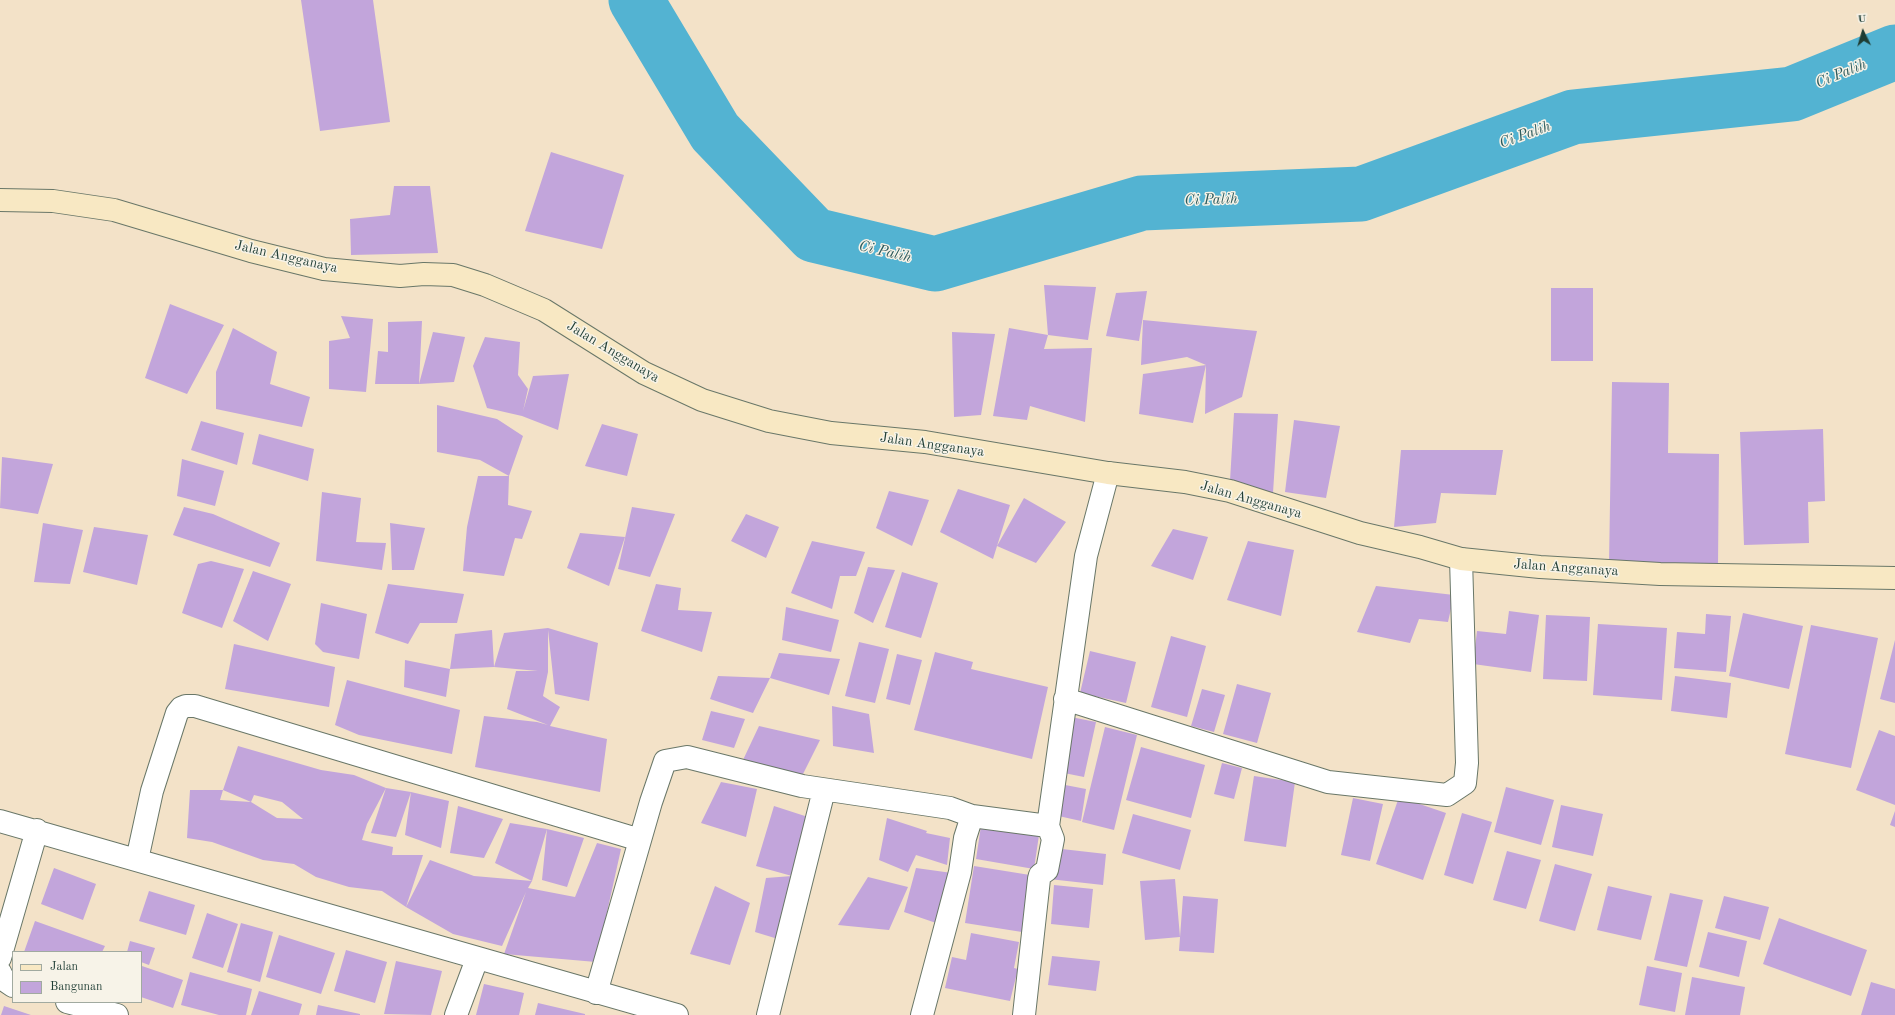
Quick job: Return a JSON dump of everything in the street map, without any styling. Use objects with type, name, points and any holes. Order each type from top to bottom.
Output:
[{"type":"street","name":"Jalan Angganaya","points":[[0,200],[53,200],[114,210],[251,251],[324,268],[400,276],[424,274],[453,275],[485,285],[544,310],[651,377],[702,400],[769,421],[831,433],[924,442],[1108,473],[1185,482],[1230,491],[1360,533],[1420,547],[1461,559],[1540,567],[1660,574],[1895,578]]},
{"type":"street","points":[[1024,1015],[1039,879],[1048,870],[1053,839],[1048,826],[1086,556],[1108,473]]},
{"type":"street","points":[[1065,699],[1328,782],[1447,795],[1465,783],[1466,763],[1461,559]]},
{"type":"street","points":[[137,860],[152,791],[177,712],[186,706],[202,709],[640,840]]},
{"type":"street","points":[[596,993],[640,840],[665,761],[688,757],[824,790],[950,808],[972,816],[1048,826]]},
{"type":"street","points":[[768,1015],[824,790]]},
{"type":"street","points":[[922,1015],[960,872],[965,838],[972,816]]},
{"type":"street","points":[[0,821],[37,830],[477,959],[677,1015]]},
{"type":"street","points":[[0,958],[37,830]]},
{"type":"street","points":[[456,1015],[477,959]]},
{"type":"street","points":[[0,972],[4,980],[12,985]]},
{"type":"street","points":[[71,1003],[117,1015]]},
{"type":"building","points":[[301,0],[373,0],[390,122],[320,131]]},
{"type":"building","points":[[551,152],[624,175],[602,249],[525,231]]},
{"type":"building","points":[[394,186],[430,186],[438,253],[351,255],[350,219],[390,215]]},
{"type":"building","points":[[1044,285],[1096,287],[1088,340],[1048,335]]},
{"type":"building","points":[[1551,288],[1593,288],[1593,361],[1551,361]]},
{"type":"building","points":[[1147,291],[1139,341],[1106,336],[1116,293]]},
{"type":"building","points":[[170,304],[224,325],[187,394],[145,378]]},
{"type":"building","points":[[341,316],[373,319],[366,392],[329,389],[329,341],[350,338]]},
{"type":"building","points":[[1143,320],[1257,331],[1242,397],[1205,414],[1206,365],[1187,357],[1141,365]]},
{"type":"building","points":[[422,321],[419,384],[375,384],[378,351],[388,352],[388,322]]},
{"type":"building","points":[[233,328],[277,352],[270,384],[310,397],[302,427],[216,409],[216,372]]},
{"type":"building","points":[[1009,328],[1048,335],[1044,349],[1092,348],[1085,422],[1030,406],[1027,420],[993,416]]},
{"type":"building","points":[[433,332],[465,337],[454,382],[419,384]]},
{"type":"building","points":[[952,332],[995,334],[981,415],[954,417]]},
{"type":"building","points":[[485,337],[520,342],[518,375],[528,389],[523,411],[533,376],[569,374],[558,430],[522,416],[487,408],[473,366]]},
{"type":"building","points":[[1206,365],[1193,423],[1139,414],[1143,374]]},
{"type":"building","points":[[1612,382],[1669,383],[1668,453],[1719,454],[1718,565],[1609,564]]},
{"type":"building","points":[[437,405],[497,419],[523,436],[509,476],[480,460],[437,452]]},
{"type":"building","points":[[1234,413],[1278,414],[1273,493],[1230,481]]},
{"type":"building","points":[[1294,420],[1340,426],[1326,498],[1285,492]]},
{"type":"building","points":[[201,421],[244,433],[237,465],[191,450]]},
{"type":"building","points":[[602,424],[638,434],[627,476],[585,466]]},
{"type":"building","points":[[1823,429],[1825,501],[1808,502],[1809,543],[1744,545],[1740,432]]},
{"type":"building","points":[[259,434],[314,449],[308,481],[252,464]]},
{"type":"building","points":[[1401,450],[1503,450],[1496,495],[1441,493],[1436,523],[1394,527]]},
{"type":"building","points":[[2,457],[53,464],[38,514],[0,508]]},
{"type":"building","points":[[182,459],[224,471],[215,506],[177,496]]},
{"type":"building","points":[[478,476],[509,476],[508,505],[532,511],[522,539],[515,538],[504,576],[463,571],[467,527]]},
{"type":"building","points":[[958,489],[1010,505],[993,559],[940,532]]},
{"type":"building","points":[[889,491],[929,500],[912,546],[876,528]]},
{"type":"building","points":[[322,492],[361,498],[356,542],[386,543],[382,570],[316,561]]},
{"type":"building","points":[[1024,498],[1066,522],[1036,563],[997,546]]},
{"type":"building","points":[[184,507],[213,514],[280,543],[270,567],[173,535]]},
{"type":"building","points":[[632,507],[675,514],[650,577],[618,569]]},
{"type":"building","points":[[746,514],[779,527],[766,558],[731,541]]},
{"type":"building","points":[[43,523],[83,530],[70,584],[34,582]]},
{"type":"building","points":[[390,523],[425,528],[414,570],[392,570]]},
{"type":"building","points":[[94,527],[148,535],[137,585],[83,572]]},
{"type":"building","points":[[1173,529],[1208,537],[1193,580],[1151,566]]},
{"type":"building","points":[[580,533],[625,537],[609,586],[567,568]]},
{"type":"building","points":[[812,541],[865,552],[856,576],[840,576],[832,609],[791,593]]},
{"type":"building","points":[[1248,541],[1294,550],[1281,616],[1227,600]]},
{"type":"building","points":[[211,561],[244,569],[222,628],[182,613],[198,564]]},
{"type":"building","points":[[868,567],[895,570],[873,623],[854,613]]},
{"type":"building","points":[[253,571],[291,584],[268,641],[233,621]]},
{"type":"building","points":[[902,572],[938,583],[921,638],[885,627]]},
{"type":"building","points":[[388,584],[464,594],[457,623],[420,623],[408,644],[375,633]]},
{"type":"building","points":[[656,584],[681,588],[678,610],[712,612],[702,652],[641,631]]},
{"type":"building","points":[[1376,586],[1454,595],[1448,622],[1419,619],[1410,643],[1357,632]]},
{"type":"building","points":[[321,603],[367,614],[359,659],[323,652],[315,644]]},
{"type":"building","points":[[786,607],[839,620],[831,652],[782,640]]},
{"type":"building","points":[[1509,611],[1539,615],[1531,672],[1473,664],[1477,631],[1506,634]]},
{"type":"building","points":[[1743,613],[1803,626],[1789,689],[1729,676]]},
{"type":"building","points":[[1706,614],[1731,616],[1726,672],[1674,668],[1677,632],[1705,634]]},
{"type":"building","points":[[1546,615],[1590,617],[1587,681],[1543,679]]},
{"type":"building","points":[[1598,624],[1667,628],[1662,700],[1593,695]]},
{"type":"building","points":[[1811,625],[1878,638],[1851,768],[1785,754]]},
{"type":"building","points":[[548,628],[598,643],[589,701],[555,694],[548,630],[548,672],[543,696],[560,707],[550,726],[607,739],[600,792],[475,767],[484,716],[537,722],[548,725],[507,709],[516,671],[538,671],[494,667],[504,633]]},
{"type":"building","points":[[492,630],[494,667],[450,669],[455,634]]},
{"type":"building","points":[[1171,636],[1206,646],[1187,717],[1151,707]]},
{"type":"building","points":[[1895,640],[1895,703],[1880,699]]},
{"type":"building","points":[[859,642],[889,649],[875,703],[845,696]]},
{"type":"building","points":[[234,644],[335,667],[329,707],[225,689]]},
{"type":"building","points":[[1090,651],[1136,662],[1126,703],[1080,693]]},
{"type":"building","points":[[935,652],[973,662],[971,669],[1048,687],[1032,759],[914,730]]},
{"type":"building","points":[[779,653],[840,659],[829,695],[770,678]]},
{"type":"building","points":[[897,654],[922,660],[910,705],[886,699]]},
{"type":"building","points":[[405,660],[450,669],[446,697],[404,687]]},
{"type":"building","points":[[718,676],[770,678],[753,713],[710,699]]},
{"type":"building","points":[[1675,676],[1731,683],[1727,718],[1671,711]]},
{"type":"building","points":[[347,680],[460,710],[452,754],[359,735],[335,725]]},
{"type":"building","points":[[1237,684],[1271,693],[1257,743],[1223,734]]},
{"type":"building","points":[[1202,689],[1225,695],[1214,732],[1191,726]]},
{"type":"building","points":[[832,706],[869,714],[874,753],[833,746]]},
{"type":"building","points":[[711,711],[745,719],[734,748],[702,740]]},
{"type":"building","points":[[1071,717],[1096,722],[1084,777],[1059,772]]},
{"type":"building","points":[[759,726],[820,740],[802,776],[743,760]]},
{"type":"building","points":[[1105,727],[1137,735],[1114,830],[1082,822]]},
{"type":"building","points":[[1879,730],[1895,736],[1895,805],[1856,790]]},
{"type":"building","points":[[238,746],[321,770],[354,775],[386,788],[367,824],[362,840],[393,847],[392,855],[423,855],[406,907],[382,891],[349,887],[316,877],[294,864],[263,860],[212,842],[187,838],[190,790],[223,790]],"holes":[[[223,790],[251,802],[220,800]],[[254,795],[282,802],[303,819],[277,818],[251,802]]]},
{"type":"building","points":[[1141,747],[1205,765],[1191,818],[1126,800]]},
{"type":"building","points":[[1222,763],[1242,768],[1234,799],[1214,794]]},
{"type":"building","points":[[1254,776],[1295,782],[1286,847],[1244,841]]},
{"type":"building","points":[[721,782],[757,789],[746,837],[701,823]]},
{"type":"building","points":[[1060,784],[1086,789],[1081,821],[1054,815]]},
{"type":"building","points":[[1506,787],[1554,800],[1541,845],[1494,832]]},
{"type":"building","points":[[386,788],[411,792],[396,837],[371,833]]},
{"type":"building","points":[[411,792],[449,801],[441,848],[405,835]]},
{"type":"building","points":[[1399,797],[1446,813],[1423,880],[1376,864]]},
{"type":"building","points":[[1353,798],[1383,804],[1370,861],[1341,855]]},
{"type":"building","points":[[1561,805],[1603,814],[1593,856],[1552,847]]},
{"type":"building","points":[[458,806],[503,819],[484,858],[450,853]]},
{"type":"building","points":[[774,806],[808,817],[778,939],[755,932],[766,878],[792,876],[756,866]]},
{"type":"building","points":[[1895,811],[1895,827],[1890,825]]},
{"type":"building","points":[[1462,813],[1492,822],[1473,884],[1444,875]]},
{"type":"building","points":[[1133,814],[1191,830],[1180,870],[1122,853]]},
{"type":"building","points":[[887,818],[927,831],[926,833],[950,838],[947,865],[916,855],[908,872],[879,860]]},
{"type":"building","points":[[510,823],[547,829],[532,881],[495,863]]},
{"type":"building","points":[[981,826],[1039,835],[1034,869],[976,859]]},
{"type":"building","points":[[547,829],[584,838],[567,887],[542,880]]},
{"type":"building","points":[[597,843],[621,849],[596,962],[504,954],[526,892],[502,946],[453,934],[406,907],[430,860],[474,876],[532,881],[528,888],[575,897]]},
{"type":"building","points":[[1053,848],[1106,854],[1103,885],[1049,879]]},
{"type":"building","points":[[1507,851],[1541,860],[1526,909],[1493,900]]},
{"type":"building","points":[[1555,864],[1592,874],[1575,931],[1539,921]]},
{"type":"building","points":[[974,866],[1030,875],[1022,932],[965,923]]},
{"type":"building","points":[[54,868],[96,884],[83,920],[41,904]]},
{"type":"building","points":[[916,868],[952,873],[939,924],[904,912]]},
{"type":"building","points":[[868,877],[908,887],[889,930],[838,925]]},
{"type":"building","points":[[1175,879],[1180,937],[1145,940],[1140,881]]},
{"type":"building","points":[[1054,885],[1093,889],[1089,928],[1051,924]]},
{"type":"building","points":[[715,886],[750,903],[730,965],[690,954]]},
{"type":"building","points":[[1608,886],[1652,896],[1641,940],[1597,930]]},
{"type":"building","points":[[149,891],[195,905],[186,935],[139,921]]},
{"type":"building","points":[[1670,893],[1703,900],[1687,967],[1654,960]]},
{"type":"building","points":[[1183,896],[1218,899],[1214,953],[1179,951]]},
{"type":"building","points":[[1724,896],[1769,907],[1760,940],[1715,928]]},
{"type":"building","points":[[207,913],[238,924],[223,968],[192,958]]},
{"type":"building","points":[[1779,918],[1867,950],[1851,996],[1763,964]]},
{"type":"building","points":[[35,921],[105,946],[102,951],[24,951]]},
{"type":"building","points":[[241,923],[273,932],[260,982],[227,972]]},
{"type":"building","points":[[1708,932],[1747,941],[1739,977],[1699,967]]},
{"type":"building","points":[[971,933],[1019,942],[1014,968],[1018,969],[1010,1001],[945,988],[952,957],[966,960]]},
{"type":"building","points":[[279,935],[335,953],[321,994],[266,977]]},
{"type":"building","points":[[130,941],[155,948],[149,965],[142,962],[142,951],[127,951]]},
{"type":"building","points":[[346,950],[387,962],[375,1003],[334,991]]},
{"type":"building","points":[[1052,956],[1100,961],[1096,991],[1048,985]]},
{"type":"building","points":[[396,961],[442,971],[431,1015],[384,1014]]},
{"type":"building","points":[[142,966],[183,980],[173,1008],[142,997]]},
{"type":"building","points":[[1647,966],[1682,973],[1675,1012],[1639,1005]]},
{"type":"building","points":[[190,972],[252,989],[246,1015],[219,1015],[181,1005]]},
{"type":"building","points":[[1692,977],[1745,987],[1740,1015],[1685,1015]]},
{"type":"building","points":[[1871,982],[1895,989],[1895,1015],[1861,1015]]},
{"type":"building","points":[[484,984],[524,993],[519,1015],[476,1015]]},
{"type":"building","points":[[259,991],[302,1004],[299,1015],[251,1015]]},
{"type":"building","points":[[538,1003],[585,1014],[585,1015],[535,1015]]},
{"type":"building","points":[[318,1005],[360,1014],[360,1015],[316,1015]]},
{"type":"building","points":[[4,1006],[31,1015],[1,1015]]},
{"type":"waterway","name":"Ci Palih","points":[[636,0],[715,132],[814,235],[935,264],[1142,203],[1361,194],[1573,117],[1792,94],[1895,52]]}]
